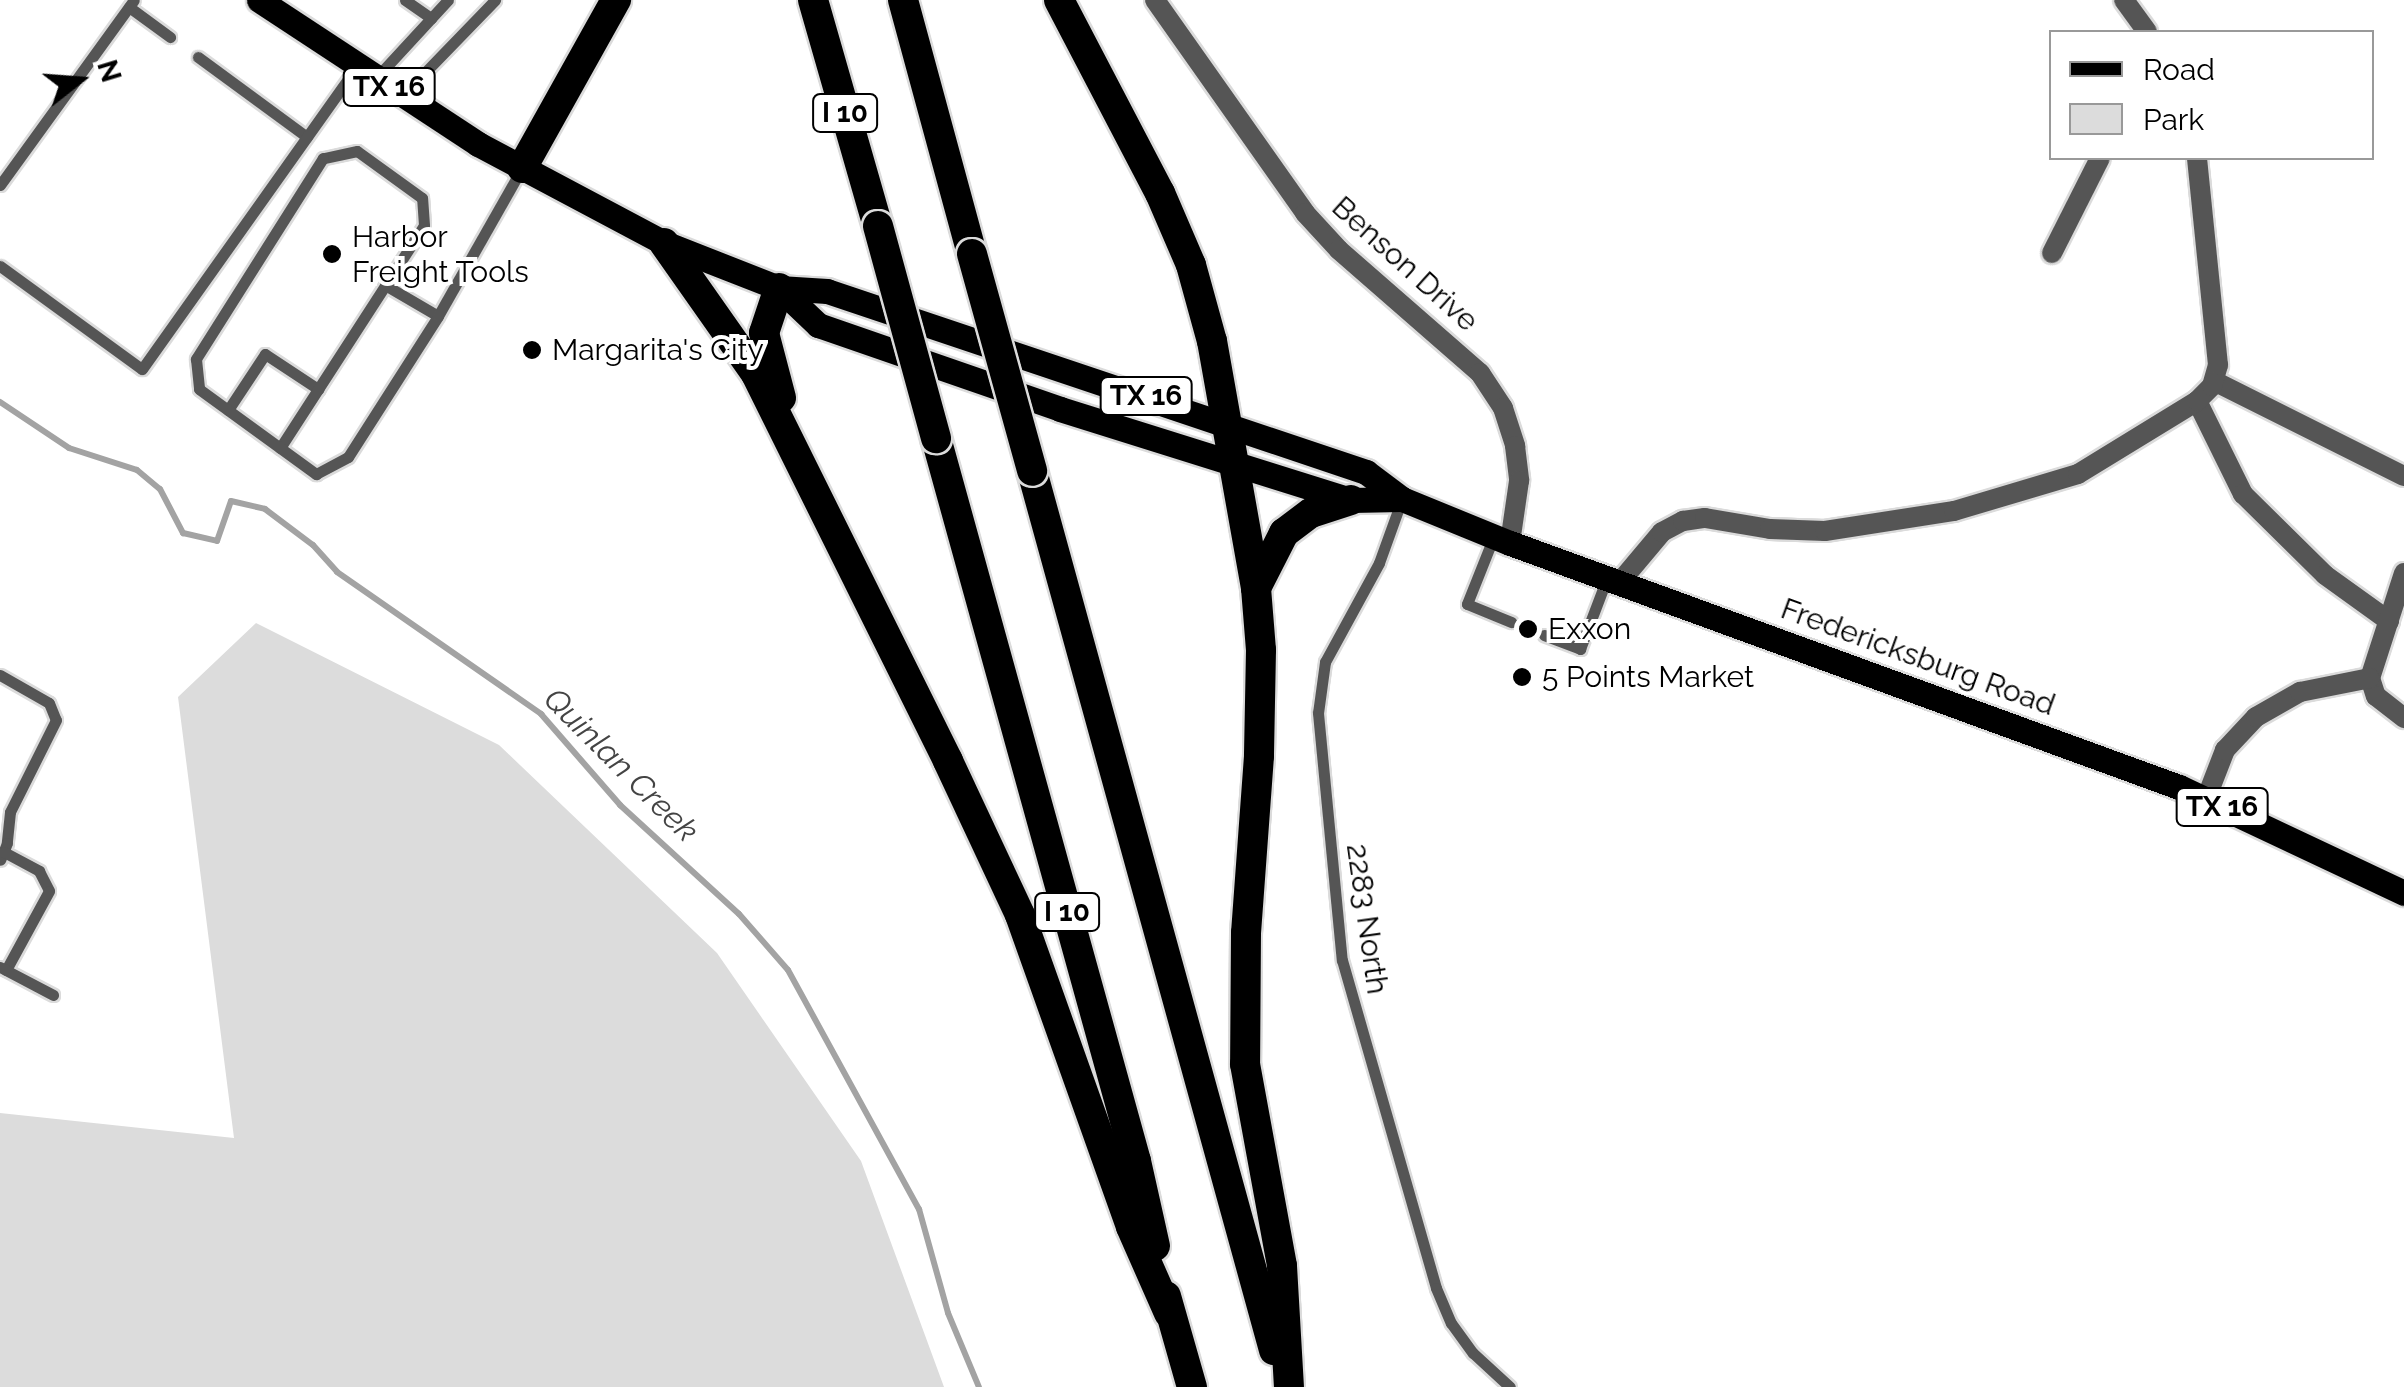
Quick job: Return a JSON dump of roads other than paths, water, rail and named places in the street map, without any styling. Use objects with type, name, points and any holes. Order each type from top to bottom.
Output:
[{"type":"highway","points":[[522,168],[616,0]]},
{"type":"highway","name":"I 10","points":[[812,0],[1136,1161],[1169,1313],[1192,1387]]},
{"type":"highway","name":"I 10","points":[[902,0],[1286,1387]]},
{"type":"highway","points":[[1059,0],[1192,264],[1227,422],[1256,588],[1261,650],[1259,756],[1246,933],[1245,1064],[1282,1266],[1286,1387]]},
{"type":"highway","points":[[664,243],[756,374],[792,440],[1020,915],[1131,1227],[1169,1313]]},
{"type":"highway","points":[[779,288],[764,333],[792,440]]},
{"type":"highway","points":[[1256,588],[1284,533],[1312,513],[1352,500]]},
{"type":"main road","name":"TX 16","points":[[260,0],[366,72],[522,168]]},
{"type":"main road","name":"Fredericksburg Road","points":[[522,168],[664,243],[779,288],[827,291],[1227,422],[1366,472],[1402,499],[1502,539],[2206,799],[2404,894]]},
{"type":"main road","name":"Fredericksburg Road","points":[[779,288],[818,325],[1060,409],[1231,459],[1352,500],[1402,499]]},
{"type":"street","name":"Benson Drive","points":[[1155,0],[1272,172],[1305,213],[1339,250],[1480,373],[1504,408],[1515,446],[1519,481],[1502,539]]},
{"type":"street","points":[[2124,0],[2146,30]]},
{"type":"street","points":[[2052,253],[2099,160]]},
{"type":"street","points":[[1613,580],[1646,548],[1683,521],[1705,518],[1770,529],[1824,531],[1954,511],[2078,474],[2197,401],[2214,381],[2218,365],[2197,160]]},
{"type":"street","points":[[2214,381],[2404,476]]},
{"type":"street","points":[[2197,401],[2243,494],[2325,575],[2389,621]]},
{"type":"street","points":[[2404,574],[2370,678],[2376,696],[2404,718]]},
{"type":"street","points":[[2206,799],[2226,750],[2256,717],[2300,692],[2370,678]]},
{"type":"lane","points":[[405,0],[431,18]]},
{"type":"lane","points":[[0,266],[142,369],[307,136],[366,72],[448,0]]},
{"type":"lane","points":[[402,95],[495,0]]},
{"type":"lane","points":[[0,185],[131,3],[170,37]]},
{"type":"lane","points":[[198,57],[307,136]]},
{"type":"lane","points":[[280,448],[424,225],[422,198],[357,151],[323,158],[196,358],[199,389],[280,448],[316,474],[348,456],[438,316],[522,168]]},
{"type":"lane","points":[[385,285],[438,316]]},
{"type":"lane","points":[[228,410],[265,354],[318,389]]},
{"type":"lane","name":"2283 North","points":[[1402,499],[1369,584],[1327,653],[1320,696],[1342,960],[1436,1288],[1451,1323],[1473,1353],[1510,1387]]},
{"type":"lane","points":[[1502,539],[1467,604],[1511,622]]},
{"type":"lane","points":[[1544,635],[1580,649],[1613,580]]},
{"type":"lane","points":[[0,675],[49,703],[56,720],[10,812],[2,856],[39,871],[49,891],[3,968],[52,994]]},
{"type":"waterway","name":"Quinlan Creek","points":[[0,402],[69,448],[137,470],[160,489],[183,533],[217,541],[231,501],[265,509],[313,545],[337,572],[541,714],[620,805],[739,914],[788,970],[919,1209],[948,1313],[979,1387]]},
{"type":"place","name":"Harbor Freight Tools","points":[[332,254]]},
{"type":"place","name":"Margarita's City","points":[[532,350]]},
{"type":"place","name":"Exxon","points":[[1528,629]]},
{"type":"place","name":"5 Points Market","points":[[1522,677]]}]
